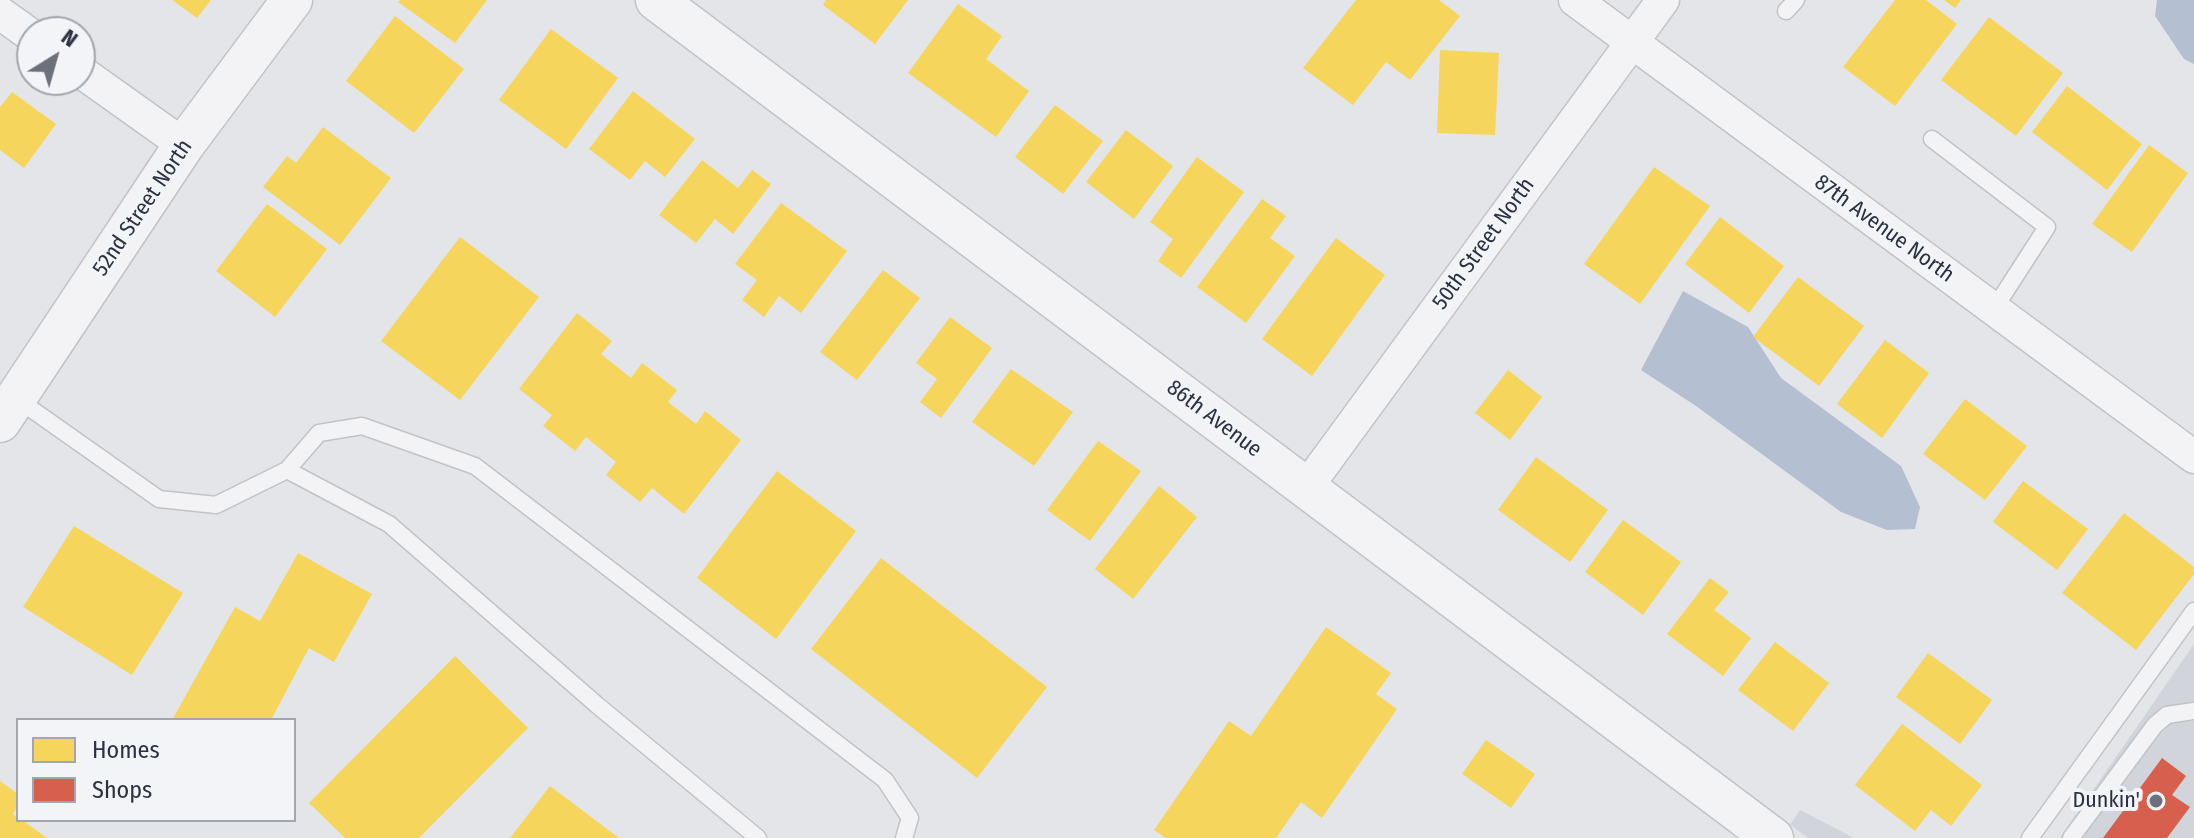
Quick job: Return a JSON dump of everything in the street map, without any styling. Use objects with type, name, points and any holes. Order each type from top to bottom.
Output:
[{"type":"street","name":"52nd Street North","points":[[8,410],[184,145],[292,0]]},
{"type":"street","name":"86th Avenue","points":[[656,0],[1773,838]]},
{"type":"street","name":"87th Avenue North","points":[[1575,0],[2194,457]]},
{"type":"street","name":"50th Street North","points":[[1306,488],[1663,0]]},
{"type":"street","points":[[96,82],[184,145]]},
{"type":"lane","points":[[1932,139],[2047,227],[1994,309]]},
{"type":"lane","points":[[8,410],[159,499],[216,505],[287,470],[319,433],[362,426],[475,466],[885,780],[910,818],[904,838]]},
{"type":"lane","points":[[287,470],[389,524],[597,705],[758,838]]},
{"type":"lane","points":[[2030,838],[2194,611]]},
{"type":"lane","points":[[2071,838],[2155,725],[2167,715],[2194,711]]},
{"type":"shaded area","points":[[2194,644],[2194,838],[2060,838]]},
{"type":"shaded area","points":[[1800,810],[1854,838],[1808,838],[1790,825]]},
{"type":"water","points":[[2157,0],[2194,0],[2194,64],[2184,59],[2155,16]]},
{"type":"water","points":[[1683,291],[1748,327],[1781,378],[1901,466],[1920,507],[1915,529],[1887,530],[1841,512],[1696,406],[1641,370]]},
{"type":"building: Homes","points":[[172,0],[211,0],[197,18]]},
{"type":"building: Homes","points":[[487,0],[455,43],[398,2]]},
{"type":"building: Homes","points":[[826,0],[908,0],[875,44],[823,5]]},
{"type":"building: Homes","points":[[1356,0],[1439,0],[1460,16],[1410,80],[1386,62],[1353,105],[1303,68]]},
{"type":"building: Homes","points":[[1895,0],[1926,0],[1957,24],[1895,106],[1843,67]]},
{"type":"building: Homes","points":[[1944,0],[1961,0],[1955,8]]},
{"type":"building: Homes","points":[[958,4],[1002,36],[986,59],[1029,91],[996,137],[908,73]]},
{"type":"building: Homes","points":[[395,16],[464,69],[414,133],[346,81]]},
{"type":"building: Homes","points":[[1989,17],[2063,73],[2016,136],[1941,80]]},
{"type":"building: Homes","points":[[551,29],[618,78],[566,149],[499,100]]},
{"type":"building: Homes","points":[[1440,50],[1499,53],[1495,135],[1437,133]]},
{"type":"building: Homes","points":[[2067,86],[2142,144],[2107,190],[2032,132]]},
{"type":"building: Homes","points":[[633,91],[695,139],[665,177],[645,161],[630,180],[589,149]]},
{"type":"building: Homes","points":[[12,92],[56,124],[24,168],[0,150],[0,107]]},
{"type":"building: Homes","points":[[1055,105],[1103,141],[1063,194],[1015,157]]},
{"type":"building: Homes","points":[[323,127],[391,178],[340,245],[263,187],[287,156],[296,163]]},
{"type":"building: Homes","points":[[1126,130],[1173,166],[1134,219],[1086,182]]},
{"type":"building: Homes","points":[[2149,145],[2188,173],[2132,252],[2092,224]]},
{"type":"building: Homes","points":[[1197,157],[1244,192],[1181,278],[1158,261],[1173,239],[1150,222]]},
{"type":"building: Homes","points":[[702,160],[738,188],[752,170],[771,184],[733,234],[715,219],[696,243],[659,215]]},
{"type":"building: Homes","points":[[1654,167],[1710,206],[1640,304],[1584,264]]},
{"type":"building: Homes","points":[[1262,199],[1286,216],[1270,238],[1295,256],[1246,323],[1197,287]]},
{"type":"building: Homes","points":[[781,203],[847,251],[801,313],[779,296],[764,317],[742,300],[757,280],[735,264]]},
{"type":"building: Homes","points":[[267,204],[327,249],[275,317],[216,271]]},
{"type":"building: Homes","points":[[1720,217],[1784,266],[1749,313],[1685,264]]},
{"type":"building: Homes","points":[[460,237],[539,297],[460,400],[381,341]]},
{"type":"building: Homes","points":[[1336,238],[1385,275],[1312,376],[1262,339]]},
{"type":"building: Homes","points":[[883,270],[920,298],[857,380],[820,352]]},
{"type":"building: Homes","points":[[1798,277],[1864,326],[1819,386],[1753,337]]},
{"type":"building: Homes","points":[[577,313],[612,341],[601,354],[631,378],[642,363],[677,390],[668,402],[696,424],[705,411],[741,440],[684,514],[652,488],[640,502],[606,475],[616,462],[586,437],[575,451],[543,426],[552,415],[519,389]]},
{"type":"building: Homes","points":[[950,317],[992,348],[941,418],[920,402],[937,379],[916,363]]},
{"type":"building: Homes","points":[[1885,340],[1929,373],[1882,438],[1837,404]]},
{"type":"building: Homes","points":[[1011,369],[1073,412],[1034,466],[972,422]]},
{"type":"building: Homes","points":[[1508,370],[1542,397],[1510,440],[1475,413]]},
{"type":"building: Homes","points":[[1965,399],[2027,446],[1985,500],[1923,454]]},
{"type":"building: Homes","points":[[1098,441],[1141,471],[1090,541],[1047,510]]},
{"type":"building: Homes","points":[[1536,457],[1608,510],[1570,562],[1498,510]]},
{"type":"building: Homes","points":[[777,471],[856,531],[776,639],[697,578]]},
{"type":"building: Homes","points":[[2023,481],[2088,529],[2057,570],[1993,522]]},
{"type":"building: Homes","points":[[1159,486],[1197,517],[1133,599],[1095,569]]},
{"type":"building: Homes","points":[[2124,513],[2194,567],[2194,574],[2136,650],[2062,593]]},
{"type":"building: Homes","points":[[1623,520],[1681,562],[1643,615],[1585,572]]},
{"type":"building: Homes","points":[[74,526],[183,593],[132,675],[23,607]]},
{"type":"building: Homes","points":[[298,553],[372,594],[334,662],[309,648],[272,718],[173,718],[235,607],[260,621]]},
{"type":"building: Homes","points":[[881,558],[1047,687],[977,778],[811,649]]},
{"type":"building: Homes","points":[[1710,578],[1729,592],[1714,610],[1751,638],[1723,676],[1667,634]]},
{"type":"building: Homes","points":[[1326,627],[1391,673],[1376,694],[1397,709],[1322,818],[1301,802],[1276,838],[1166,838],[1154,830],[1229,721],[1251,736]]},
{"type":"building: Homes","points":[[1775,642],[1829,683],[1793,731],[1738,690]]},
{"type":"building: Homes","points":[[1928,653],[1992,700],[1960,744],[1896,697]]},
{"type":"building: Homes","points":[[455,656],[528,728],[419,838],[345,838],[309,803]]},
{"type":"building: Homes","points":[[1902,724],[1982,785],[1951,826],[1931,810],[1915,831],[1855,785]]},
{"type":"building: Homes","points":[[1486,740],[1535,774],[1511,808],[1462,774]]},
{"type":"building: Homes","points":[[0,781],[16,793],[16,809],[13,813],[16,822],[25,822],[47,838],[0,838]]},
{"type":"building: Homes","points":[[550,786],[619,838],[510,838]]},
{"type":"building: Shops","name":"Dunkin'","points":[[2162,758],[2186,776],[2172,795],[2190,807],[2167,838],[2103,838]]},
{"type":"place","name":"Dunkin'","points":[[2156,801]]}]
